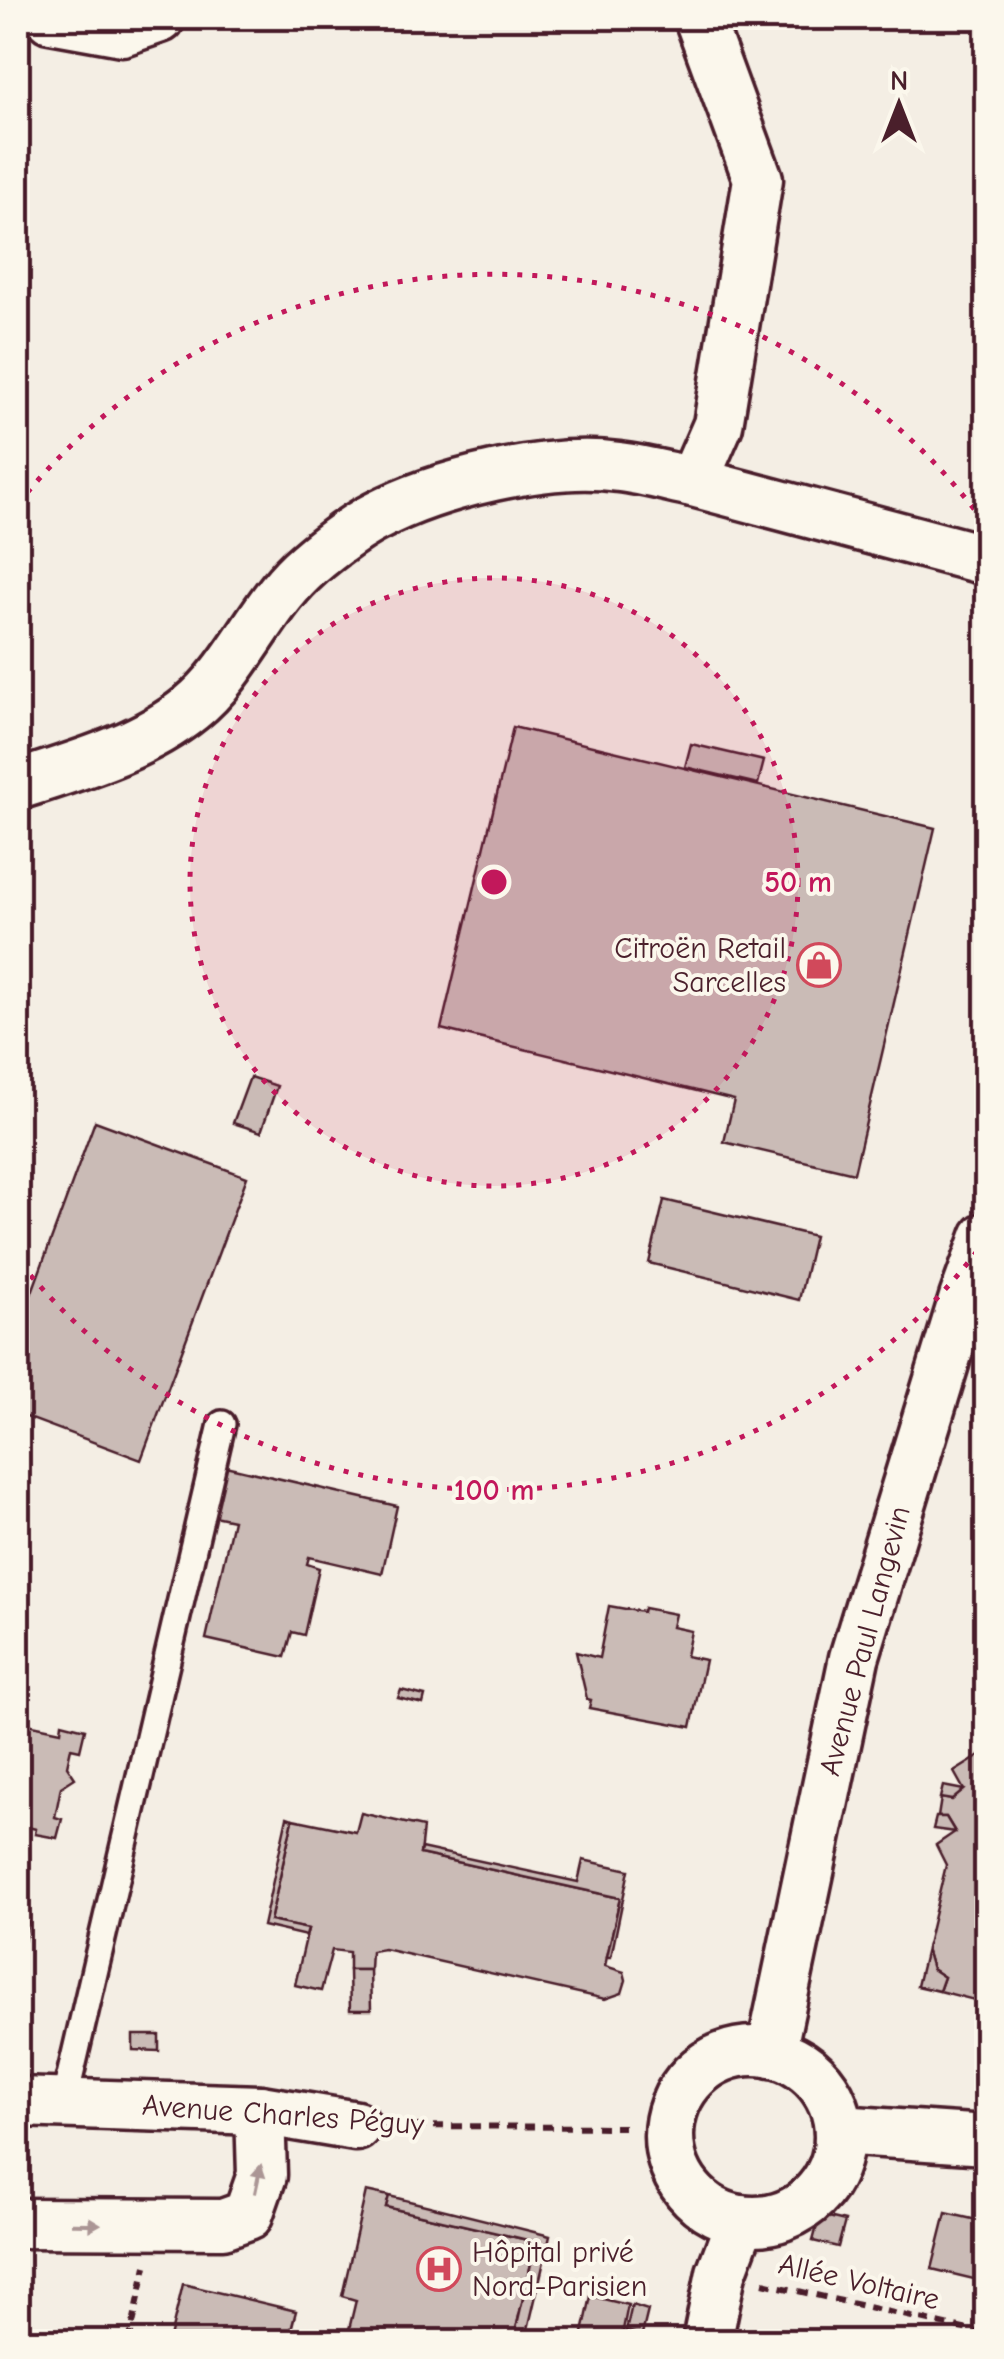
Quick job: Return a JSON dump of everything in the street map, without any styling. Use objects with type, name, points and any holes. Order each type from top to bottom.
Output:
[{"type":"street","points":[[18,26],[22,18]]},
{"type":"street","points":[[50,18],[122,30],[160,18]]},
{"type":"street","points":[[694,482],[718,425],[758,180],[699,18]]},
{"type":"street","points":[[18,785],[91,761],[144,737],[192,708],[233,662],[300,572],[374,517],[458,485],[538,466],[616,466],[694,482],[986,560]]},
{"type":"street","name":"Avenue Paul Langevin","points":[[771,2053],[854,1658],[968,1284],[986,1237]]},
{"type":"street","points":[[743,2052],[771,2053],[797,2062],[818,2080],[833,2104],[840,2130],[837,2156],[828,2179],[812,2199],[791,2213],[766,2220],[741,2220],[716,2212],[696,2198],[680,2177],[671,2153],[648,2127],[677,2100],[693,2076],[716,2060],[743,2052]]},
{"type":"street","name":"Avenue Charles Péguy","points":[[18,2102],[260,2110],[356,2126]]},
{"type":"street","points":[[18,2223],[223,2224],[248,2214],[262,2175],[260,2110]]},
{"type":"street","points":[[840,2130],[986,2140]]},
{"type":"street","points":[[707,2342],[722,2273],[741,2220]]},
{"type":"lane","points":[[64,2102],[222,1424]]},
{"type":"path","name":"Avenue Charles Péguy","points":[[356,2126],[648,2127]]},
{"type":"path","points":[[129,2342],[154,2226]]},
{"type":"path","name":"Allée Voltaire","points":[[722,2273],[986,2334]]},
{"type":"building","points":[[513,727],[935,828],[854,1173],[724,1142],[734,1100],[441,1029]]},
{"type":"building","points":[[691,744],[764,761],[758,784],[685,767]]},
{"type":"building","points":[[250,1077],[277,1086],[261,1132],[233,1123]]},
{"type":"building","points":[[95,1121],[247,1177],[141,1460],[18,1414],[18,1330]]},
{"type":"building","points":[[664,1200],[814,1236],[799,1300],[649,1263]]},
{"type":"building","points":[[221,1465],[397,1506],[382,1574],[309,1557],[307,1564],[319,1568],[304,1635],[292,1632],[285,1657],[206,1639],[233,1520],[209,1515]]},
{"type":"building","points":[[609,1606],[675,1614],[672,1627],[691,1631],[686,1656],[705,1660],[691,1727],[589,1708],[591,1700],[587,1699],[576,1652],[599,1658]]},
{"type":"building","points":[[401,1690],[425,1696],[423,1704],[398,1698]]},
{"type":"building","points":[[18,1722],[61,1731],[62,1723],[85,1729],[80,1750],[71,1748],[67,1766],[75,1778],[61,1787],[55,1817],[62,1819],[57,1838],[35,1834],[36,1829],[23,1826],[18,1836]]},
{"type":"building","points":[[986,1752],[986,2003],[939,1991],[944,1977],[932,1969],[926,1949],[946,1865],[936,1845],[955,1832],[946,1817],[938,1817],[941,1798],[952,1800],[964,1790],[954,1772]]},
{"type":"building","points":[[943,1786],[964,1790],[952,1800],[940,1798]]},
{"type":"building","points":[[361,1813],[423,1827],[420,1854],[620,1898],[605,1966],[624,1972],[622,1993],[605,1999],[384,1949],[371,1951],[370,1970],[349,1970],[349,1952],[332,1950],[321,1991],[295,1985],[308,1929],[270,1921],[293,1819],[356,1832]]},
{"type":"building","points":[[287,1817],[293,1819],[270,1921],[308,1929],[306,1936],[263,1926]]},
{"type":"building","points":[[936,1817],[946,1817],[955,1832],[933,1829]]},
{"type":"building","points":[[421,1848],[578,1882],[583,1860],[629,1870],[611,1957],[607,1957],[620,1898],[420,1854]]},
{"type":"building","points":[[18,1919],[28,1922],[18,1970]]},
{"type":"building","points":[[926,1949],[932,1969],[944,1977],[939,1991],[917,1986]]},
{"type":"building","points":[[349,1970],[370,1970],[371,2010],[350,2010]]},
{"type":"building","points":[[133,2035],[159,2035],[159,2051],[133,2050]]},
{"type":"building","name":"Hôpital privé Nord-Parisien","points":[[366,2191],[389,2196],[386,2207],[536,2242],[513,2342],[346,2342],[356,2300],[342,2296]]},
{"type":"building","points":[[389,2196],[550,2236],[525,2342],[513,2342],[536,2242],[386,2207]]},
{"type":"building","points":[[946,2213],[986,2222],[986,2282],[932,2269]]},
{"type":"building","points":[[820,2215],[845,2221],[838,2247],[813,2241]]},
{"type":"building","points":[[183,2284],[296,2311],[291,2330],[339,2342],[169,2342]]},
{"type":"building","points":[[591,2296],[628,2305],[622,2335],[637,2338],[636,2342],[581,2342]]},
{"type":"building","points":[[632,2305],[648,2310],[642,2335],[626,2331]]},
{"type":"place","name":"Citroën Retail Sarcelles","points":[[819,965]]},
{"type":"place","name":"Hôpital privé Nord-Parisien","points":[[439,2269]]}]
